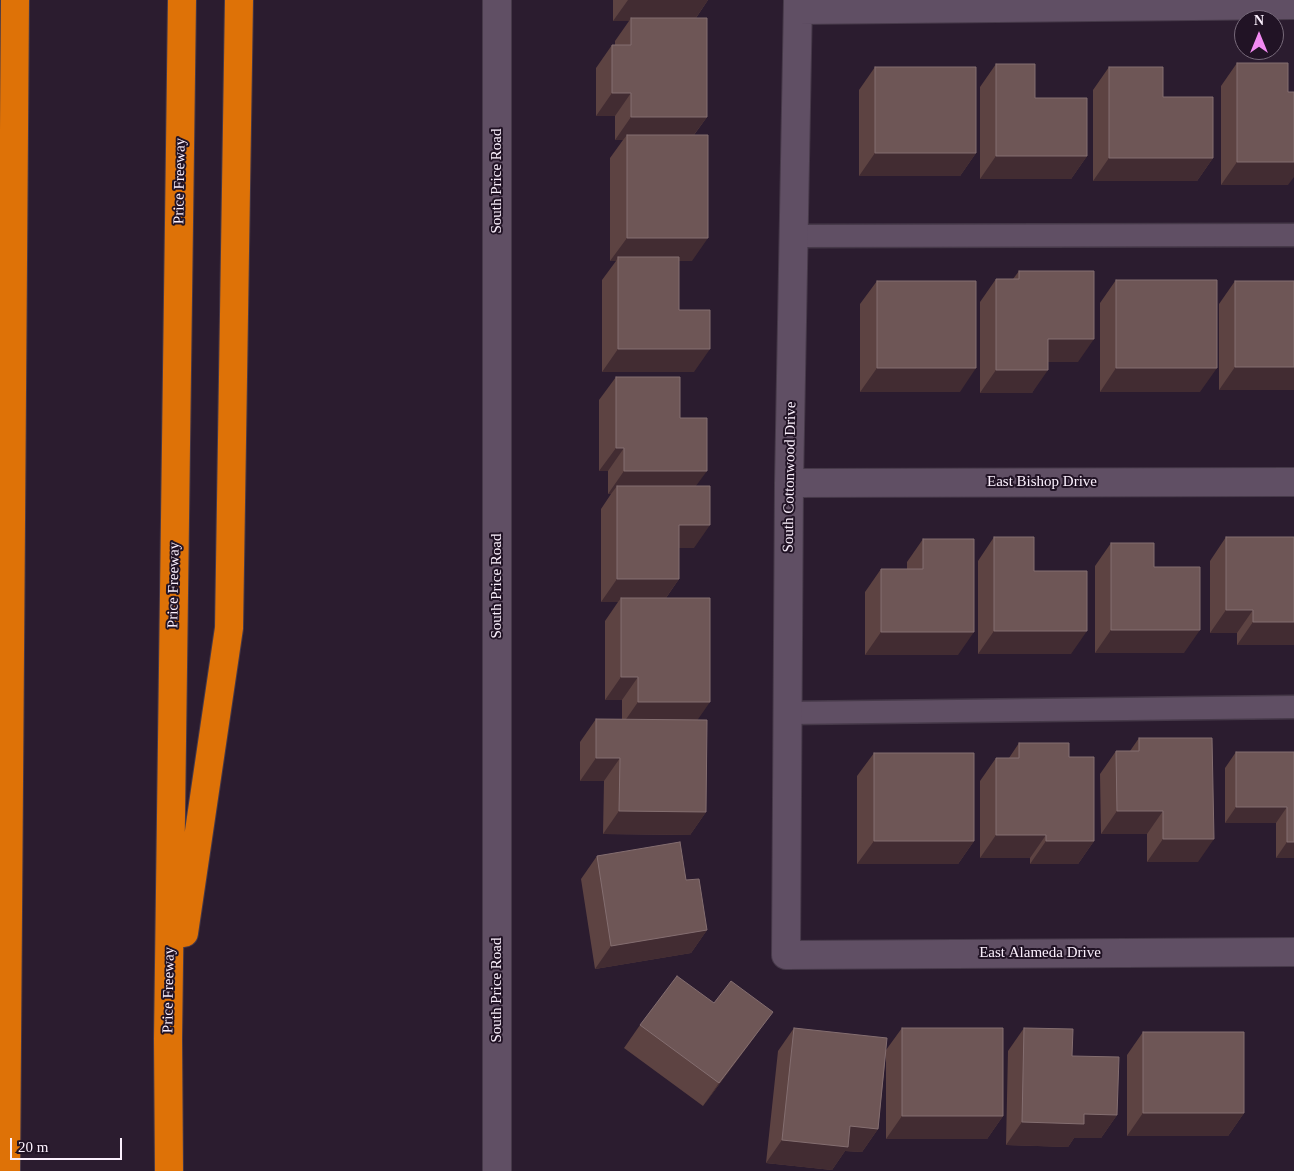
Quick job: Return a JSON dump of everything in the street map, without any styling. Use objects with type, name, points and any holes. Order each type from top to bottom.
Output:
[{"type":"highway","points":[[6,1171],[15,0]]},
{"type":"highway","name":"Price Freeway","points":[[169,1171],[168,1038],[182,0]]},
{"type":"highway","points":[[168,1038],[229,628],[239,0]]},
{"type":"highway","points":[[0,964],[6,1027]]},
{"type":"street","name":"South Price Road","points":[[496,1171],[497,0]]},
{"type":"street","points":[[798,5],[1294,5]]},
{"type":"street","name":"South Cottonwood Drive","points":[[786,955],[789,483],[798,5]]},
{"type":"street","name":"East Bishop Drive","points":[[789,483],[1294,482]]},
{"type":"street","name":"East Alameda Drive","points":[[786,955],[1294,952]]},
{"type":"lane","points":[[794,236],[1294,235]]},
{"type":"lane","points":[[788,713],[1294,707]]},
{"type":"building","points":[[631,18],[707,18],[707,117],[631,117],[631,93],[612,93],[612,45],[631,45]]},
{"type":"building","points":[[1237,63],[1288,63],[1288,92],[1294,92],[1294,162],[1237,162]]},
{"type":"building","points":[[996,64],[1035,64],[1035,98],[1087,98],[1087,156],[996,156]]},
{"type":"building","points":[[875,67],[976,67],[976,153],[875,153]]},
{"type":"building","points":[[1109,67],[1163,67],[1163,97],[1213,97],[1213,158],[1109,158]]},
{"type":"building","points":[[627,135],[708,135],[708,238],[627,238]]},
{"type":"building","points":[[618,257],[679,257],[679,310],[710,310],[710,349],[618,349]]},
{"type":"building","points":[[1019,271],[1094,271],[1094,339],[1048,339],[1048,370],[996,370],[996,279],[1019,279]]},
{"type":"building","points":[[1116,280],[1217,280],[1217,368],[1116,368]]},
{"type":"building","points":[[877,281],[976,281],[976,368],[877,368]]},
{"type":"building","points":[[1235,281],[1294,281],[1294,367],[1235,367]]},
{"type":"building","points":[[616,377],[680,377],[680,418],[707,418],[707,471],[624,471],[624,448],[616,448]]},
{"type":"building","points":[[617,486],[710,486],[710,525],[679,525],[679,579],[617,579]]},
{"type":"building","points":[[994,537],[1034,537],[1034,571],[1087,571],[1087,631],[994,631]]},
{"type":"building","points":[[1226,537],[1294,537],[1294,622],[1253,622],[1253,610],[1226,610]]},
{"type":"building","points":[[923,539],[974,539],[974,632],[881,632],[881,569],[923,569]]},
{"type":"building","points":[[1111,543],[1154,543],[1154,567],[1200,567],[1200,630],[1111,630]]},
{"type":"building","points":[[621,598],[710,598],[710,702],[638,702],[638,677],[621,677]]},
{"type":"building","points":[[596,719],[707,720],[706,812],[619,811],[620,758],[596,758]]},
{"type":"building","points":[[1139,738],[1212,738],[1214,839],[1163,839],[1163,811],[1117,811],[1116,751],[1139,751]]},
{"type":"building","points":[[1019,743],[1069,743],[1069,757],[1094,757],[1094,841],[1046,841],[1046,835],[996,835],[996,758],[1019,758]]},
{"type":"building","points":[[1236,752],[1294,752],[1294,842],[1287,842],[1287,807],[1236,807]]},
{"type":"building","points":[[874,753],[974,753],[974,841],[874,841]]},
{"type":"building","points":[[680,842],[686,880],[699,879],[707,930],[611,946],[597,856]]},
{"type":"building","points":[[677,976],[714,1003],[731,981],[773,1012],[719,1083],[640,1025]]},
{"type":"building","points":[[794,1028],[887,1038],[878,1129],[850,1126],[848,1147],[782,1140]]},
{"type":"building","points":[[902,1028],[1003,1028],[1003,1116],[902,1116]]},
{"type":"building","points":[[1024,1028],[1073,1029],[1072,1056],[1119,1057],[1117,1115],[1084,1114],[1084,1124],[1022,1122]]},
{"type":"building","points":[[1143,1032],[1244,1032],[1244,1113],[1143,1113]]}]
